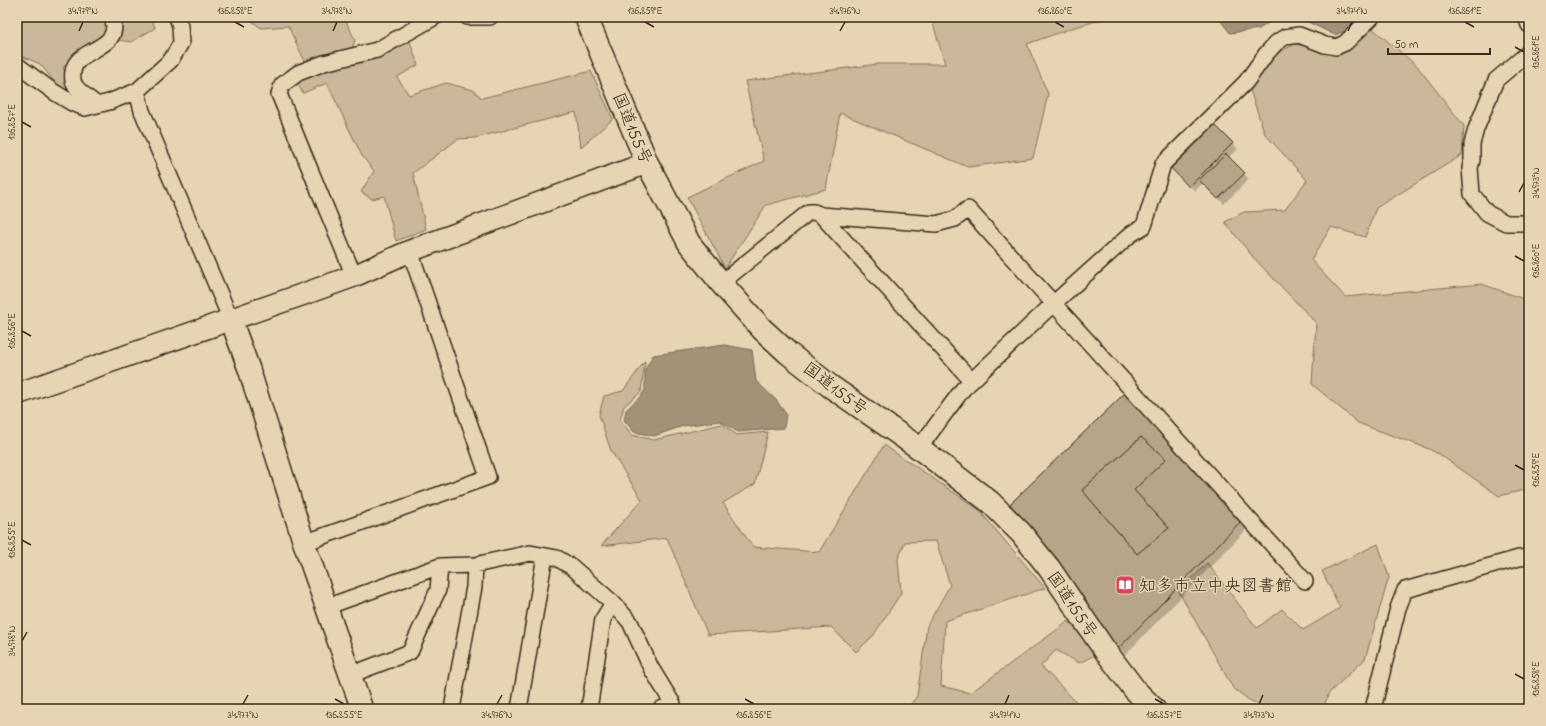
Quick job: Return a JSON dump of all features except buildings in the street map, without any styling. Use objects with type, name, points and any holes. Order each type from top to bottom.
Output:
[{"type":"highway","name":"国道155号","points":[[586,17],[647,163],[689,243],[720,283],[762,329],[788,353],[830,386],[919,448],[990,502],[1021,533],[1049,568],[1104,649],[1135,690],[1154,709]]},
{"type":"street","points":[[97,105],[75,86],[72,79],[73,70],[75,63],[79,59],[106,42],[111,36],[114,22],[112,17]]},
{"type":"street","points":[[17,65],[38,81],[72,103],[84,108],[109,102],[137,91],[171,60],[181,43],[180,26],[177,17]]},
{"type":"street","points":[[354,276],[279,94],[282,85],[298,73],[324,63],[377,50],[435,17]]},
{"type":"street","points":[[467,17],[490,17]]},
{"type":"street","points":[[919,448],[963,388],[971,380],[1131,234],[1144,226],[1163,164],[1246,82],[1266,54],[1276,43],[1285,37],[1299,35],[1325,45],[1336,47],[1349,40],[1372,17]]},
{"type":"street","points":[[1526,17],[1529,25]]},
{"type":"street","points":[[1529,52],[1496,80],[1476,129],[1472,144],[1472,160],[1470,168],[1472,194],[1487,213],[1506,223],[1529,223]]},
{"type":"street","points":[[137,91],[142,111],[242,348],[304,543],[362,709]]},
{"type":"street","points":[[17,394],[354,276],[410,251],[647,163]]},
{"type":"street","points":[[720,283],[809,212],[814,212],[821,215],[936,224],[955,219],[968,209],[1305,582]]},
{"type":"street","points":[[821,215],[971,380]]},
{"type":"street","points":[[304,543],[488,477],[410,251]]},
{"type":"street","points":[[326,607],[440,566],[475,565],[530,554],[557,558],[572,566],[613,603],[630,622],[651,668],[673,704],[661,709]]},
{"type":"street","points":[[519,709],[545,556]]},
{"type":"street","points":[[1373,709],[1398,608],[1405,590],[1512,560],[1529,557]]},
{"type":"street","points":[[452,709],[474,587],[475,565]]},
{"type":"street","points":[[350,675],[410,652],[438,590],[440,566]]},
{"type":"street","points":[[589,709],[604,619],[613,603]]},
{"type":"shaded area","points":[[17,17],[151,17],[155,28],[131,42],[100,37],[63,67],[72,91],[66,96],[40,64],[17,54]]},
{"type":"shaded area","points":[[247,17],[344,17],[355,40],[352,49],[409,39],[418,65],[397,77],[409,95],[446,83],[473,90],[482,98],[591,71],[613,119],[581,147],[576,112],[475,138],[458,139],[413,173],[426,229],[396,241],[384,196],[372,199],[361,192],[374,171],[362,156],[327,83],[303,93],[297,83],[311,74],[288,26],[261,28]]},
{"type":"shaded area","points":[[931,17],[1111,17],[1072,28],[1027,44],[1048,94],[1033,158],[968,167],[840,113],[826,189],[766,205],[725,268],[687,197],[764,161],[745,81],[879,64],[945,64]]},
{"type":"shaded area","points":[[1227,17],[1281,17],[1276,18],[1259,29],[1230,33],[1221,21]]},
{"type":"shaded area","points":[[1293,17],[1358,17],[1345,31],[1335,35],[1306,21]]},
{"type":"shaded area","points":[[1372,28],[1417,66],[1464,126],[1462,155],[1376,208],[1365,237],[1331,227],[1311,260],[1345,297],[1482,284],[1529,301],[1529,489],[1499,496],[1442,456],[1429,449],[1358,423],[1312,384],[1316,323],[1253,257],[1225,222],[1244,212],[1285,210],[1307,180],[1265,134],[1250,90],[1276,54],[1295,44],[1311,47],[1334,55],[1350,50]]},
{"type":"shaded area","points":[[725,345],[752,350],[756,381],[776,400],[786,414],[784,428],[738,432],[720,421],[683,426],[654,436],[634,432],[624,420],[626,410],[641,396],[645,390],[645,370],[653,355]]},
{"type":"shaded area","points":[[645,361],[641,392],[624,406],[620,420],[632,435],[654,440],[722,424],[737,435],[768,432],[755,484],[723,503],[753,547],[819,552],[884,445],[978,509],[1045,588],[945,621],[941,686],[970,693],[1069,621],[1095,655],[1079,663],[1056,650],[1041,666],[1079,705],[1132,706],[1135,709],[907,709],[917,696],[927,626],[950,585],[936,541],[905,542],[898,559],[901,593],[873,636],[856,652],[831,627],[708,635],[667,538],[601,546],[642,500],[611,451],[599,415],[604,396],[623,391]]},
{"type":"shaded area","points":[[1378,544],[1389,577],[1365,659],[1329,693],[1323,709],[1270,709],[1249,700],[1233,688],[1179,592],[1207,563],[1257,628],[1282,609],[1303,630],[1340,608],[1322,571]]},
{"type":"place","name":"知多市立中央図書館","points":[[1125,585]]}]
